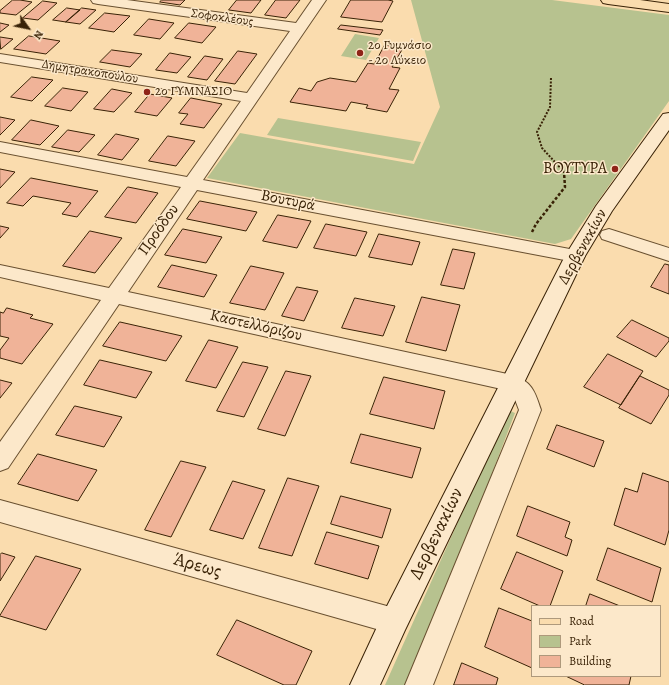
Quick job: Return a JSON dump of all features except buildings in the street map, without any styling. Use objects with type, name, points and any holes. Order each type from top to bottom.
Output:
[{"type":"main road","points":[[608,0],[669,8]]},
{"type":"street","name":"Σοφοκλέους","points":[[98,0],[299,28]]},
{"type":"street","name":"Προόδου","points":[[0,460],[319,0]]},
{"type":"street","name":"Δημητρακοπούλου","points":[[0,58],[250,98]]},
{"type":"street","name":"Δερβενακίων","points":[[365,685],[394,621],[576,256],[603,210],[669,118]]},
{"type":"street","name":"Βουτυρά","points":[[0,147],[576,256]]},
{"type":"street","points":[[609,235],[669,255]]},
{"type":"street","name":"Καστελλόριζου","points":[[0,271],[512,384]]},
{"type":"street","points":[[419,685],[530,410],[524,392],[512,384]]},
{"type":"street","name":"Άρεως","points":[[0,511],[394,621]]},
{"type":"path","points":[[525,247],[536,224],[564,187],[565,173],[542,148],[537,132],[550,107],[551,78]]},
{"type":"green space","points":[[411,0],[552,0],[669,15],[669,101],[571,239],[555,244],[207,178],[240,133],[414,164],[440,107]]},
{"type":"green space","points":[[355,34],[379,38],[366,60],[341,56]]},
{"type":"green space","points":[[278,118],[421,142],[413,161],[267,135]]},
{"type":"green space","points":[[508,410],[515,413],[458,563],[405,685],[385,685]]},
{"type":"place","name":"2ο Γυμνάσιο - 2ο Λύκειο","points":[[360,53]]},
{"type":"place","name":"2ο ΓΥΜΝΑΣΙΟ","points":[[147,92]]},
{"type":"place","name":"ΒΟΥΤΥΡΑ","points":[[615,169]]}]
